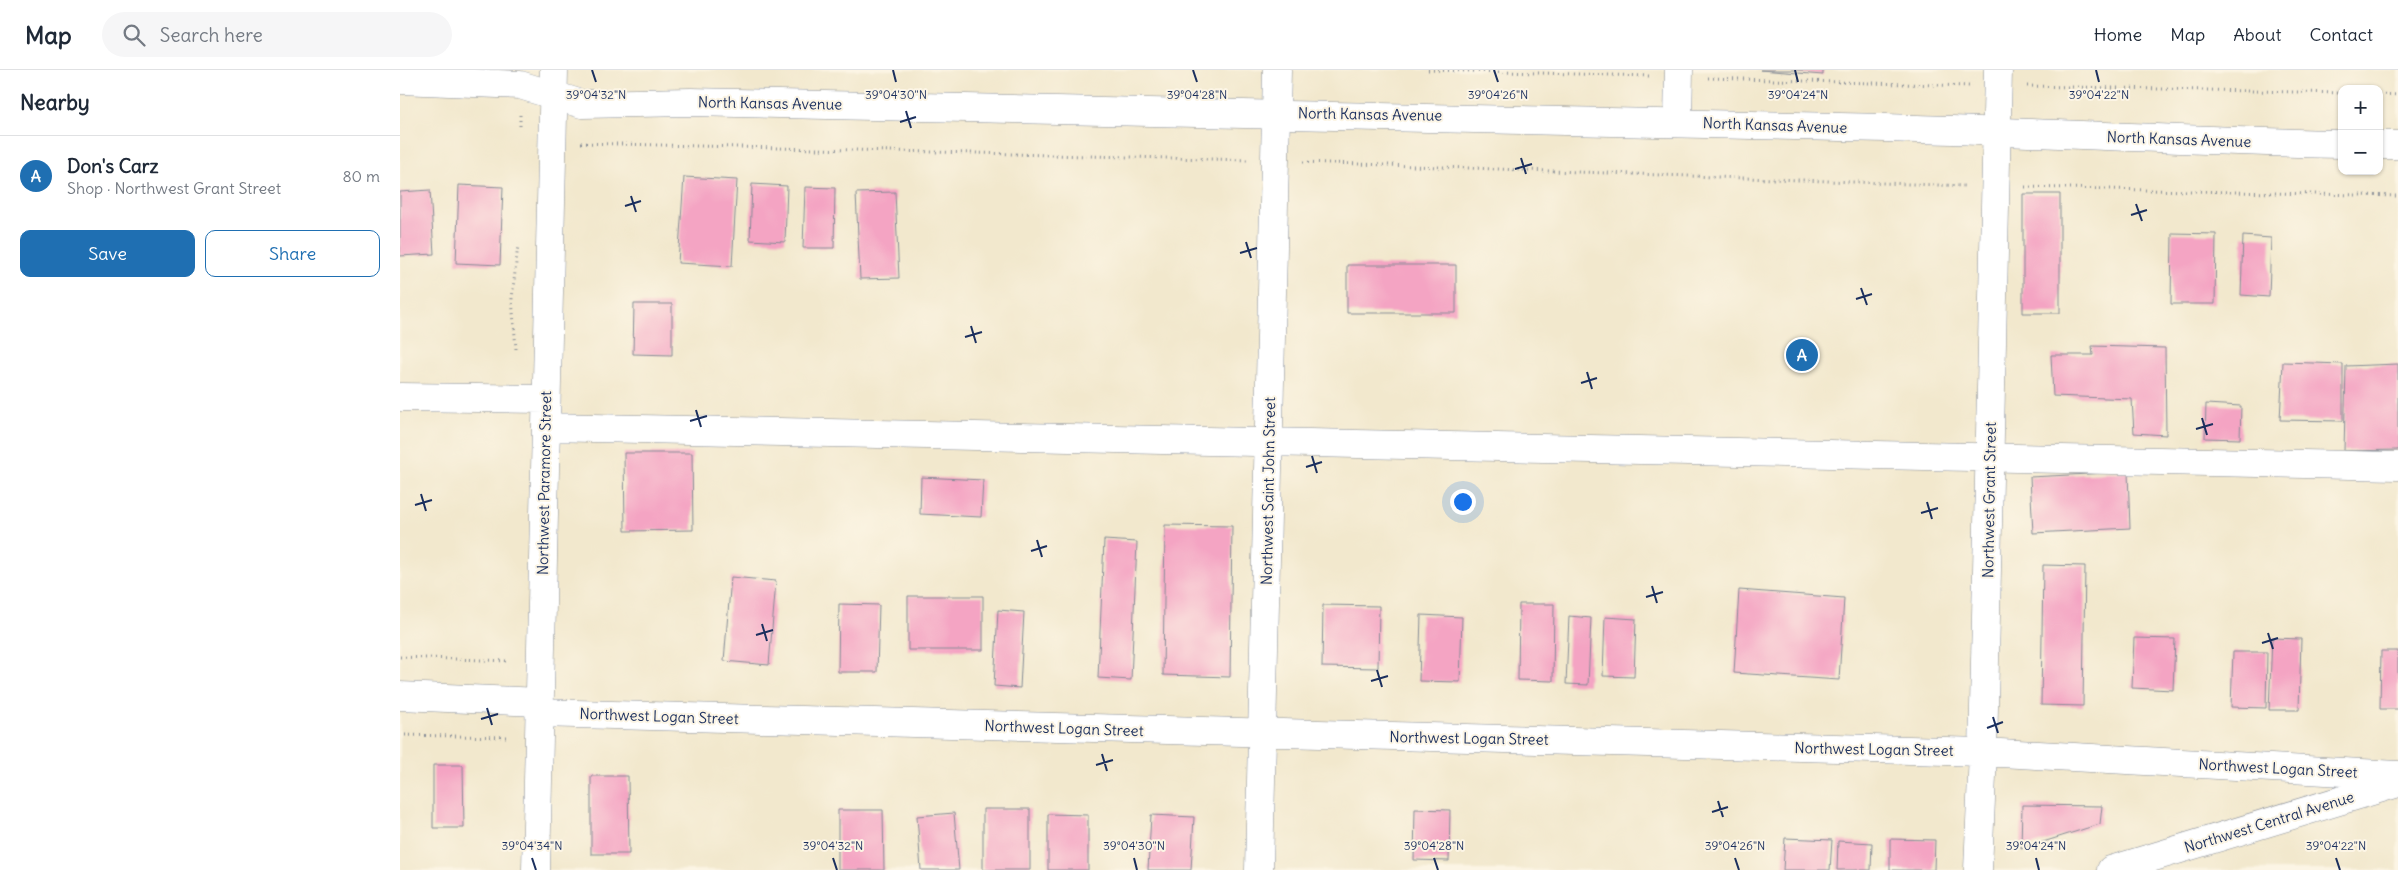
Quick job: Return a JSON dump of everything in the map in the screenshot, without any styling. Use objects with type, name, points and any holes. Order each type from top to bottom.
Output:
[{"type":"street","name":"Northwest Saint John Street","points":[[1259,870],[1277,70]]},
{"type":"street","points":[[1678,122],[1679,73]]},
{"type":"street","name":"Northwest Grant Street","points":[[1978,870],[1983,752],[1997,78]]},
{"type":"street","name":"North Kansas Avenue","points":[[400,80],[520,85],[554,83],[582,104],[691,102],[1276,112],[1996,131],[2192,141],[2338,144]]},
{"type":"street","name":"Northwest Paramore Street","points":[[536,870],[546,427],[545,399],[554,83]]},
{"type":"street","points":[[2383,145],[2398,145]]},
{"type":"street","points":[[400,397],[545,399]]},
{"type":"street","points":[[546,427],[2398,466]]},
{"type":"street","name":"Northwest Logan Street","points":[[400,696],[540,707],[1262,733],[1983,752],[2398,775]]},
{"type":"street","name":"Northwest Central Avenue","points":[[2110,870],[2398,783]]},
{"type":"path","points":[[1428,70],[1997,78],[2338,94]]},
{"type":"path","points":[[2383,94],[2398,95]]},
{"type":"path","points":[[553,142],[1276,160],[1995,187],[2398,196]]},
{"type":"path","points":[[400,657],[509,660]]},
{"type":"path","points":[[400,735],[508,739]]},
{"type":"building","points":[[1760,70],[1823,70],[1823,75]]},
{"type":"building","points":[[684,177],[737,180],[732,266],[678,263]]},
{"type":"building","points":[[752,184],[787,186],[785,242],[750,240]]},
{"type":"building","points":[[459,185],[503,187],[500,265],[456,263]]},
{"type":"building","points":[[805,187],[835,188],[834,248],[803,248]]},
{"type":"building","points":[[430,190],[434,254],[400,256],[400,192]]},
{"type":"building","points":[[895,192],[899,278],[860,279],[856,193]]},
{"type":"building","points":[[2023,194],[2060,194],[2060,313],[2023,313]]},
{"type":"building","points":[[2172,233],[2216,234],[2215,304],[2171,304]]},
{"type":"building","points":[[2243,236],[2271,238],[2269,297],[2241,295]]},
{"type":"building","points":[[1347,265],[1456,265],[1456,313],[1347,313]]},
{"type":"building","points":[[634,304],[672,304],[672,355],[633,354]]},
{"type":"building","points":[[2092,346],[2165,348],[2166,435],[2134,433],[2132,399],[2053,396],[2051,355],[2093,355]]},
{"type":"building","points":[[2283,362],[2343,364],[2343,421],[2280,420]]},
{"type":"building","points":[[2398,364],[2398,450],[2344,451],[2346,366]]},
{"type":"building","points":[[2206,404],[2241,406],[2240,439],[2205,438]]},
{"type":"building","points":[[624,453],[692,453],[693,530],[625,531]]},
{"type":"building","points":[[2128,472],[2130,528],[2033,533],[2030,477]]},
{"type":"building","points":[[921,477],[983,480],[981,517],[920,514]]},
{"type":"building","points":[[1165,525],[1232,526],[1230,677],[1163,675]]},
{"type":"building","points":[[1104,540],[1137,542],[1131,680],[1098,678]]},
{"type":"building","points":[[2043,565],[2085,566],[2083,706],[2041,705]]},
{"type":"building","points":[[731,577],[776,581],[769,665],[724,661]]},
{"type":"building","points":[[1739,590],[1844,598],[1839,680],[1734,673]]},
{"type":"building","points":[[908,596],[983,596],[983,650],[908,650]]},
{"type":"building","points":[[839,604],[879,605],[877,672],[838,672]]},
{"type":"building","points":[[1519,604],[1554,604],[1553,681],[1518,680]]},
{"type":"building","points":[[1323,605],[1379,606],[1378,668],[1322,667]]},
{"type":"building","points":[[998,610],[1024,612],[1020,688],[994,686]]},
{"type":"building","points":[[1421,615],[1462,617],[1460,682],[1419,681]]},
{"type":"building","points":[[1569,616],[1591,618],[1588,685],[1566,684]]},
{"type":"building","points":[[1605,617],[1636,619],[1634,677],[1603,676]]},
{"type":"building","points":[[2134,638],[2175,639],[2173,690],[2132,688]]},
{"type":"building","points":[[2272,638],[2301,639],[2299,710],[2269,710]]},
{"type":"building","points":[[2381,651],[2398,651],[2398,709],[2380,709]]},
{"type":"building","points":[[2233,652],[2267,652],[2266,708],[2231,707]]},
{"type":"building","points":[[433,765],[463,765],[464,828],[433,828]]},
{"type":"building","points":[[591,776],[628,776],[629,854],[591,854]]},
{"type":"building","points":[[2022,805],[2102,806],[2100,824],[2021,849]]},
{"type":"building","points":[[983,809],[1030,809],[1030,870],[983,870]]},
{"type":"building","points":[[1415,809],[1450,810],[1449,861],[1414,860]]},
{"type":"building","points":[[838,810],[883,810],[884,870],[838,870]]},
{"type":"building","points":[[954,813],[959,870],[921,870],[917,816]]},
{"type":"building","points":[[1048,814],[1088,815],[1088,870],[1048,870]]},
{"type":"building","points":[[1151,815],[1194,817],[1191,870],[1148,870]]},
{"type":"building","points":[[1785,838],[1832,840],[1830,870],[1783,870]]},
{"type":"building","points":[[1890,839],[1935,840],[1934,870],[1890,870]]},
{"type":"building","points":[[1838,841],[1872,843],[1871,870],[1837,870]]},
{"type":"place","name":"Don's Carz","points":[[1802,355]]}]
